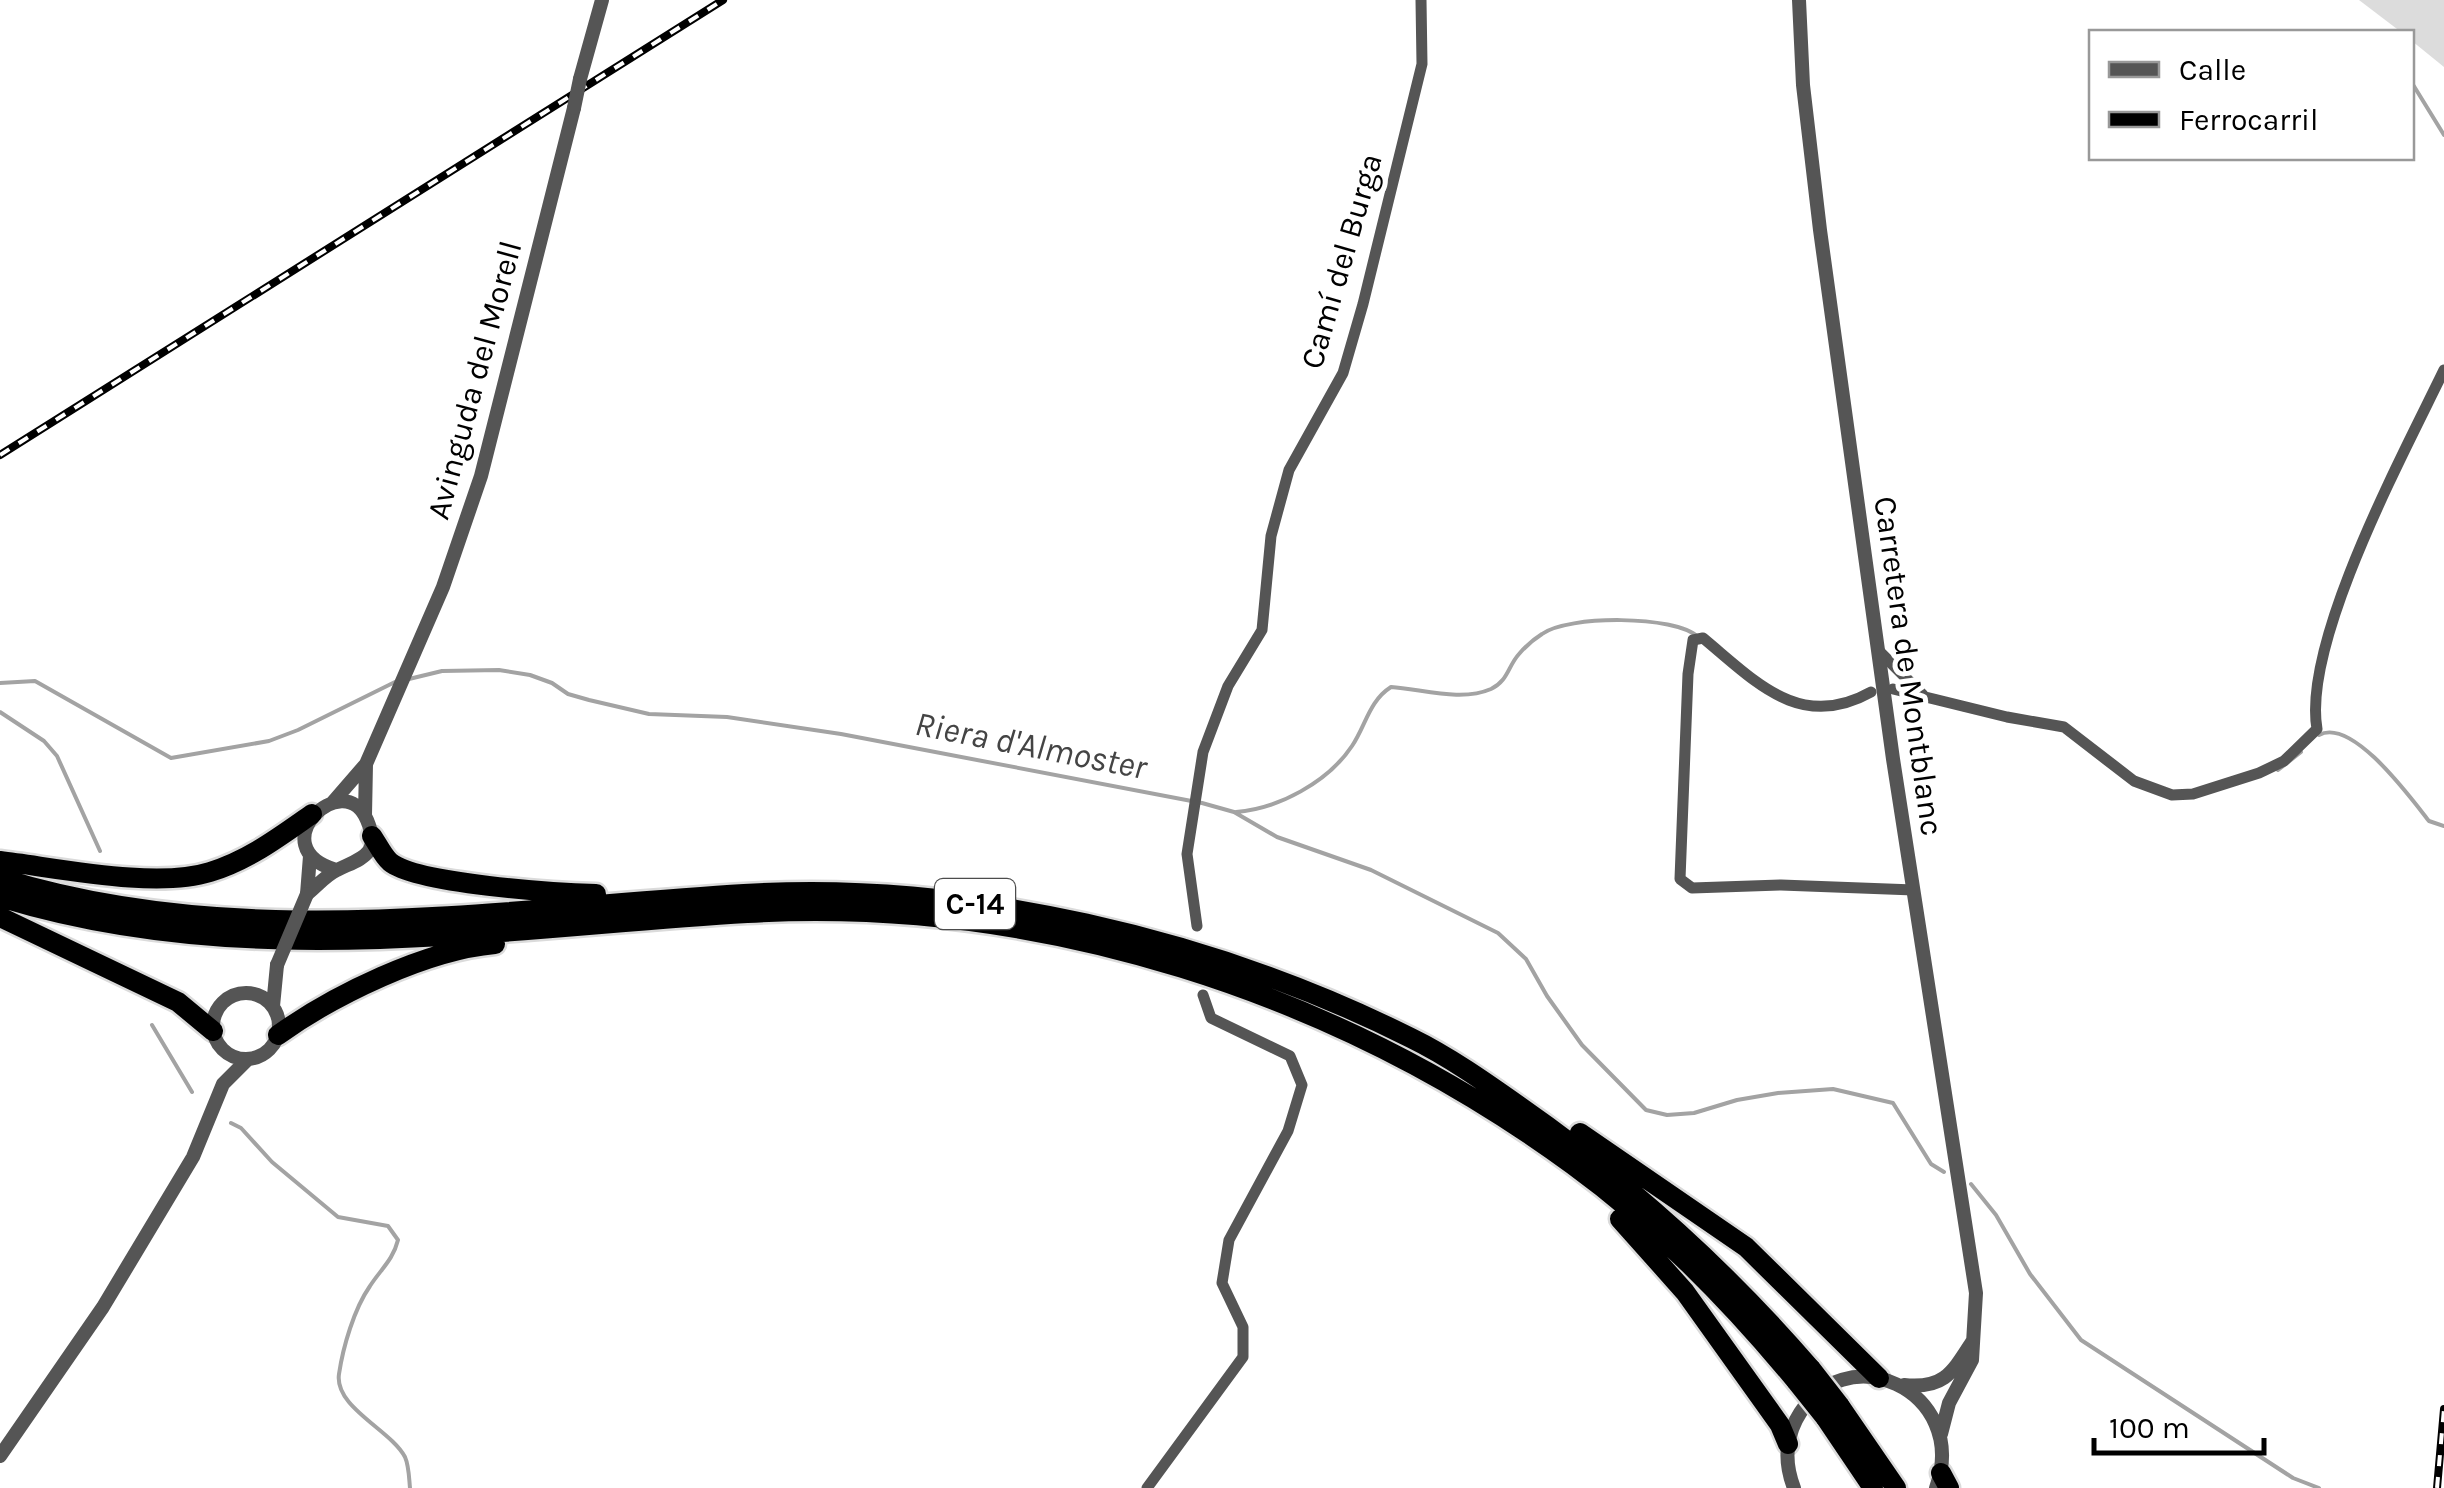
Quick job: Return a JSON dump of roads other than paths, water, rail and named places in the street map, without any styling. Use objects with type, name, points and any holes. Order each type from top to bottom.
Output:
[{"type":"highway","points":[[0,861],[151,878],[207,873],[256,854],[312,814]]},
{"type":"highway","points":[[372,836],[390,862],[413,871],[541,893],[598,894],[748,884],[872,904]]},
{"type":"highway","name":"C-14","points":[[0,878],[43,892],[128,907],[240,920],[337,922],[510,913],[749,893],[872,904],[989,905],[1104,926],[1204,956],[1292,987],[1413,1038],[1492,1087],[1611,1174],[1678,1229],[1732,1282],[1896,1488]]},
{"type":"highway","name":"C-14","points":[[0,897],[43,910],[146,929],[241,939],[340,942],[872,904],[1100,944],[1304,1012],[1388,1050],[1484,1105],[1574,1166],[1664,1241],[1804,1375]]},
{"type":"highway","points":[[278,1035],[309,1013],[403,967],[483,945],[872,904]]},
{"type":"highway","points":[[0,916],[178,1002],[216,1039]]},
{"type":"highway","points":[[1413,1038],[1496,1078],[1746,1247],[1879,1378]]},
{"type":"highway","points":[[1388,1050],[1570,1175],[1626,1224],[1685,1292],[1780,1425],[1788,1444]]},
{"type":"highway","name":"C-14","points":[[1832,1411],[1874,1488]]},
{"type":"street","name":"Avinguda del Morell","points":[[334,802],[366,764],[402,686],[443,588],[481,476],[602,0]]},
{"type":"street","name":"Carretera de Montblanc","points":[[1799,0],[1803,85],[1820,230],[1878,651],[1973,1266],[1975,1338]]},
{"type":"street","name":"Camí del Burga","points":[[1197,926],[1186,854],[1203,752],[1228,686],[1262,630],[1271,536],[1290,470],[1343,372],[1363,304],[1422,64],[1420,2]]},
{"type":"street","points":[[1894,689],[2064,727],[2134,781],[2172,794],[2192,794],[2244,779],[2284,761],[2317,730],[2317,681],[2341,596],[2444,370]]},
{"type":"street","points":[[1871,692],[1836,707],[1796,704],[1756,683],[1703,638],[1693,640],[1688,674],[1680,879],[1692,888],[1914,890]]},
{"type":"street","points":[[1878,651],[1926,698]]},
{"type":"street","name":"Avinguda del Morell","points":[[365,814],[366,764]]},
{"type":"street","points":[[273,1006],[277,965],[307,894],[310,856],[304,834],[312,814],[334,802],[352,804],[365,814],[372,836],[368,851],[357,864],[336,870],[307,894]]},
{"type":"street","points":[[310,856],[322,866],[336,870]]},
{"type":"street","points":[[249,993],[277,965]]},
{"type":"street","points":[[1147,1488],[1243,1356],[1243,1327],[1222,1283],[1229,1240],[1288,1131],[1302,1086],[1290,1056],[1211,1018],[1203,994]]},
{"type":"street","points":[[0,1456],[104,1307],[193,1157],[223,1084],[248,1059],[267,1052],[278,1035],[278,1016],[273,1006],[258,995],[229,997],[212,1021],[223,1084]]},
{"type":"street","points":[[216,1039],[232,1056],[248,1059]]},
{"type":"street","points":[[1794,1488],[1788,1444],[1801,1411],[1827,1387],[1861,1377],[1926,1387],[1949,1376],[1975,1338]]},
{"type":"street","points":[[1942,1483],[1941,1434],[1949,1403],[1972,1360],[1975,1338]]},
{"type":"street","points":[[1900,1385],[1926,1405],[1941,1434]]},
{"type":"waterway","points":[[2414,86],[2444,135]]},
{"type":"waterway","points":[[1236,812],[1285,799],[1330,771],[1352,746],[1378,699],[1391,687],[1454,695],[1491,689],[1533,641],[1555,628],[1574,623],[1645,621],[1686,630],[1698,637]]},
{"type":"waterway","name":"Riera d'Almoster","points":[[409,679],[442,671],[499,670],[530,675],[568,694],[649,714],[727,717],[841,734],[1234,812],[1277,837],[1371,870],[1498,933],[1526,959],[1582,1045],[1646,1110],[1667,1115],[1694,1113],[1737,1100],[1833,1089],[1893,1103],[1931,1164],[1944,1172]]},
{"type":"waterway","name":"Riera d'Almoster","points":[[0,683],[35,681],[171,758],[269,741],[395,682]]},
{"type":"waterway","points":[[0,712],[44,741],[57,756],[100,851]]},
{"type":"waterway","points":[[2319,735],[2347,737],[2363,748],[2395,778],[2429,821],[2444,826]]},
{"type":"waterway","points":[[2278,770],[2301,752]]},
{"type":"waterway","points":[[152,1025],[192,1092]]},
{"type":"waterway","points":[[231,1123],[338,1217],[388,1226],[398,1240],[359,1306],[339,1374],[345,1397],[405,1457],[410,1488]]},
{"type":"waterway","name":"Riera d'Almoster","points":[[1971,1184],[1996,1215],[2030,1274],[2081,1340],[2293,1478],[2319,1488]]},
{"type":"railway","points":[[0,455],[723,0]]},
{"type":"railway","points":[[2437,1488],[2444,1409]]}]
